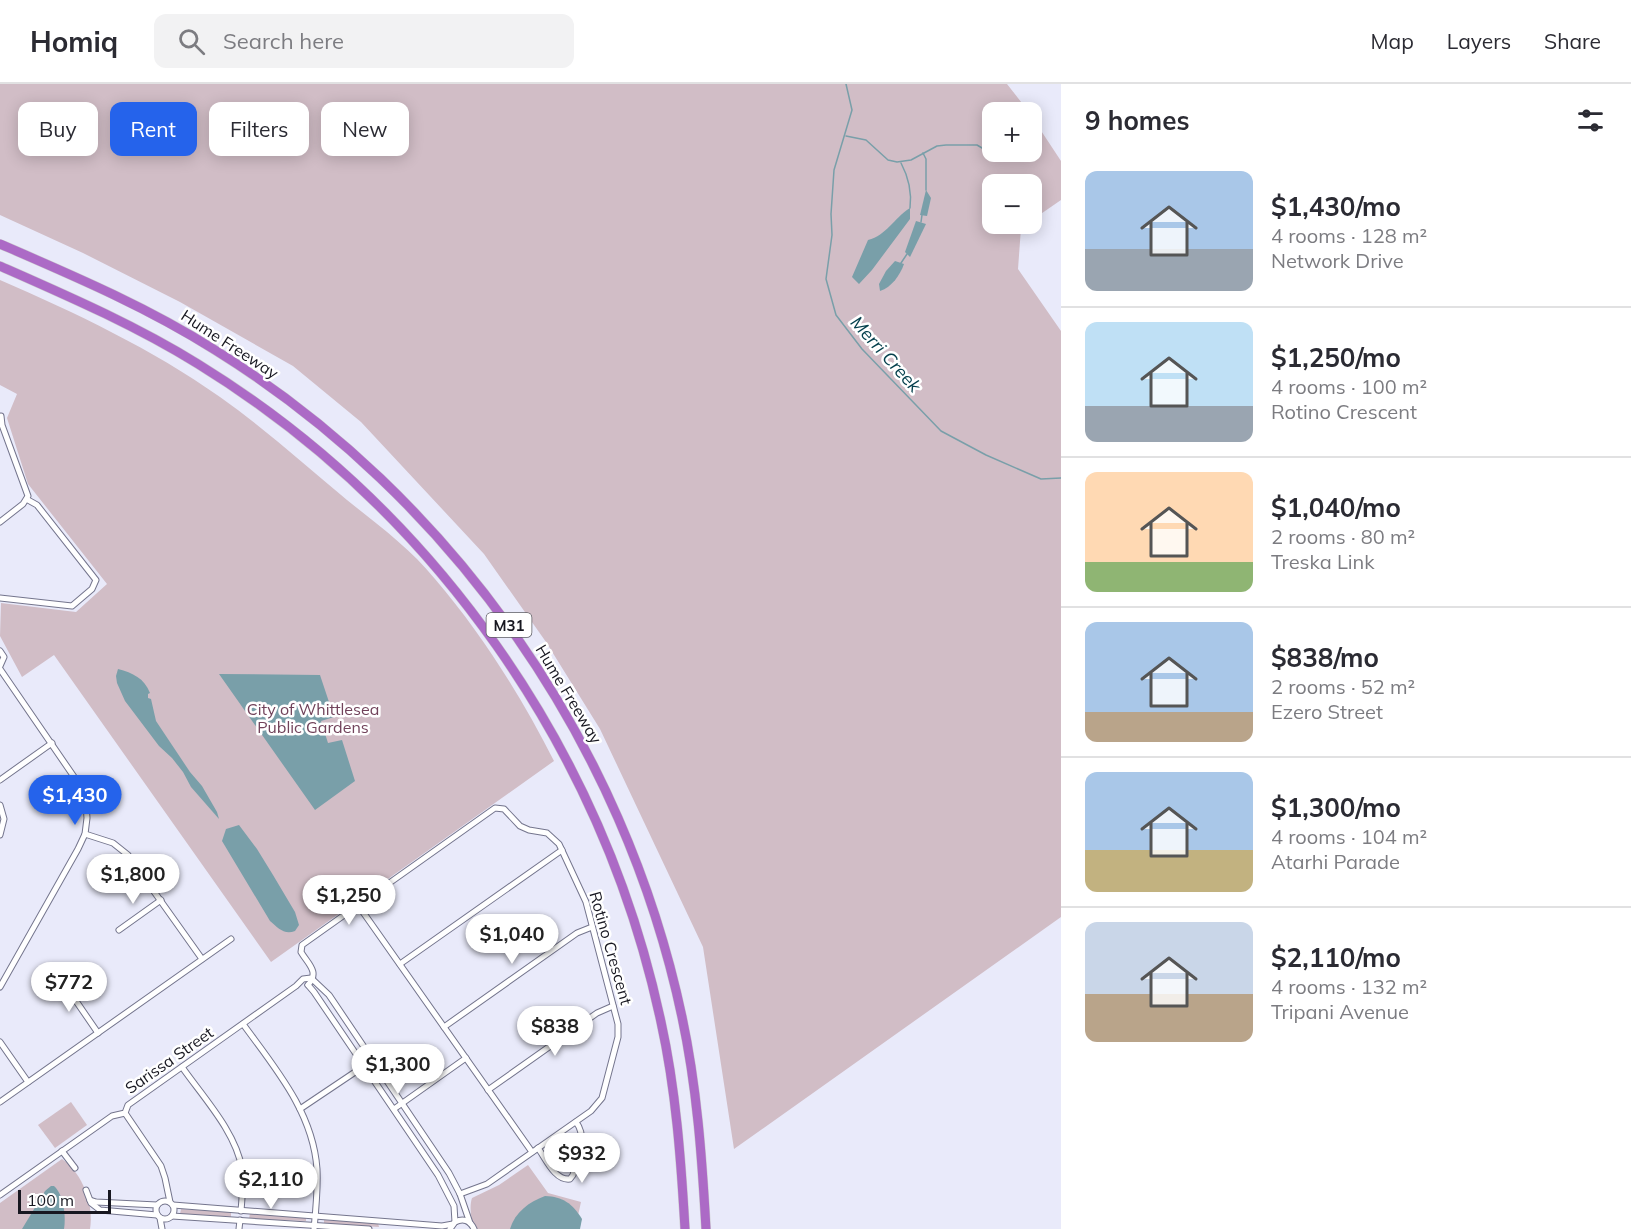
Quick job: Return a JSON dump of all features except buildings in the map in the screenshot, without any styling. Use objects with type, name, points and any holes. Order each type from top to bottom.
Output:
[{"type":"highway","name":"Hume Freeway","points":[[0,244],[148,311],[215,350],[291,402],[368,466],[400,497],[459,562],[514,632],[557,698],[599,776],[635,859],[651,904],[673,979],[689,1059],[700,1137],[706,1229]]},
{"type":"highway","name":"Hume Freeway","points":[[0,266],[85,303],[160,342],[198,364],[270,412],[334,464],[391,517],[445,577],[498,646],[524,685],[569,762],[606,842],[636,924],[654,990],[672,1078],[685,1229]]},
{"type":"street","points":[[0,598],[72,606],[93,589],[96,580],[37,505],[28,500],[1,425],[1,416]]},
{"type":"street","points":[[0,522],[28,500]]},
{"type":"street","points":[[0,651],[4,657],[0,667],[75,776],[85,796],[87,818],[85,834],[3,974],[0,987]]},
{"type":"street","points":[[0,780],[52,743]]},
{"type":"street","points":[[0,805],[4,819],[0,835]]},
{"type":"street","name":"Rotino Crescent","points":[[311,978],[309,964],[301,952],[301,947],[498,807],[504,809],[520,826],[552,835],[562,850],[583,894],[618,1032],[602,1098],[595,1108],[487,1184],[460,1194]]},
{"type":"street","points":[[85,834],[113,843],[124,851],[202,959]]},
{"type":"street","points":[[400,964],[562,850]]},
{"type":"street","points":[[119,930],[161,900]]},
{"type":"street","points":[[358,905],[488,1090],[535,1150],[563,1179],[570,1179],[573,1174],[582,1140],[581,1129],[576,1122]]},
{"type":"street","points":[[444,1027],[577,933],[592,927]]},
{"type":"street","points":[[0,1102],[231,939]]},
{"type":"street","points":[[308,985],[311,978],[325,990],[402,1103],[449,1173],[474,1229]]},
{"type":"street","name":"Sarissa Street","points":[[0,1195],[112,1116],[125,1113],[128,1105],[300,982],[311,978]]},
{"type":"street","points":[[79,985],[76,1001],[98,1033]]},
{"type":"street","points":[[296,986],[308,985]]},
{"type":"street","points":[[308,985],[443,1183],[454,1206],[453,1225]]},
{"type":"street","points":[[279,989],[283,996]]},
{"type":"street","points":[[488,1090],[597,1013],[613,1006]]},
{"type":"street","points":[[243,1024],[300,1108],[312,1140],[317,1182],[315,1227]]},
{"type":"street","points":[[0,1042],[28,1082]]},
{"type":"street","points":[[394,1109],[466,1058]]},
{"type":"street","points":[[300,1108],[372,1060]]},
{"type":"street","points":[[182,1067],[227,1131],[237,1151],[242,1171],[241,1211]]},
{"type":"street","points":[[125,1113],[161,1166],[174,1210],[164,1229]]},
{"type":"street","points":[[62,1151],[75,1168]]},
{"type":"street","points":[[164,1229],[155,1210],[166,1185]]},
{"type":"street","points":[[86,1190],[92,1205],[100,1210],[158,1217],[369,1229]]},
{"type":"street","points":[[90,1200],[171,1203],[241,1211],[442,1226],[453,1225],[463,1220],[470,1223]]},
{"type":"street","points":[[239,1229],[240,1220]]},
{"type":"green space","points":[[0,84],[1007,84],[1021,102],[982,102],[982,162],[1042,162],[1042,132],[1061,161],[1061,200],[1042,213],[1042,174],[982,174],[982,234],[1021,234],[1018,269],[1061,331],[1061,917],[734,1149],[703,947],[600,729],[546,642],[484,554],[361,422],[293,366],[180,302],[83,253],[0,215]]},
{"type":"green space","name":"City of Whittlesea Public Gardens","points":[[0,280],[113,333],[168,363],[220,397],[285,447],[393,537],[425,568],[485,644],[514,689],[554,761],[271,962],[54,655],[22,677],[0,636],[1,603],[76,612],[107,584],[28,484],[7,418],[17,394],[0,385]]},
{"type":"green space","points":[[71,1102],[87,1125],[55,1148],[38,1125]]},
{"type":"green space","points":[[62,1159],[76,1173],[85,1190],[90,1210],[90,1229],[0,1229],[0,1203]]},
{"type":"green space","points":[[528,1165],[548,1193],[581,1202],[575,1229],[475,1229],[471,1214],[472,1198],[499,1185]]},
{"type":"green space","points":[[181,1209],[231,1212],[231,1217],[180,1214]]},
{"type":"green space","points":[[250,1213],[306,1218],[306,1221],[249,1219]]},
{"type":"green space","points":[[324,1220],[378,1223],[379,1227],[324,1224]]},
{"type":"water","points":[[926,190],[931,198],[927,216],[920,215]]},
{"type":"water","points":[[910,208],[910,219],[859,284],[852,277],[868,240],[885,231]]},
{"type":"water","points":[[916,221],[926,224],[910,257],[905,252]]},
{"type":"water","points":[[895,261],[904,264],[892,284],[880,291],[879,284]]},
{"type":"water","points":[[118,669],[128,672],[145,683],[150,693],[148,698],[151,699],[156,721],[202,786],[219,819],[191,787],[183,772],[159,746],[125,701],[117,683]]},
{"type":"water","points":[[219,674],[320,675],[334,717],[321,721],[328,743],[342,740],[355,781],[315,810]]},
{"type":"water","points":[[239,825],[257,849],[295,912],[299,925],[295,931],[284,931],[270,921],[222,841],[226,829]]},
{"type":"water","points":[[54,1186],[62,1200],[64,1229],[22,1229],[45,1191]]},
{"type":"water","points":[[545,1196],[562,1199],[571,1205],[582,1219],[580,1229],[510,1229],[523,1208]]},
{"type":"waterway","name":"Merri Creek","points":[[846,84],[852,110],[834,170],[832,235],[826,279],[836,315],[862,349],[941,431],[986,455],[1041,479],[1061,478]]},
{"type":"waterway","points":[[846,136],[866,140],[888,160],[897,162],[911,160],[937,146],[977,145],[982,148]]},
{"type":"waterway","points":[[923,153],[926,159],[926,190]]},
{"type":"waterway","points":[[901,163],[909,185],[910,208]]},
{"type":"waterway","points":[[921,222],[922,215]]},
{"type":"waterway","points":[[901,263],[907,254]]}]
